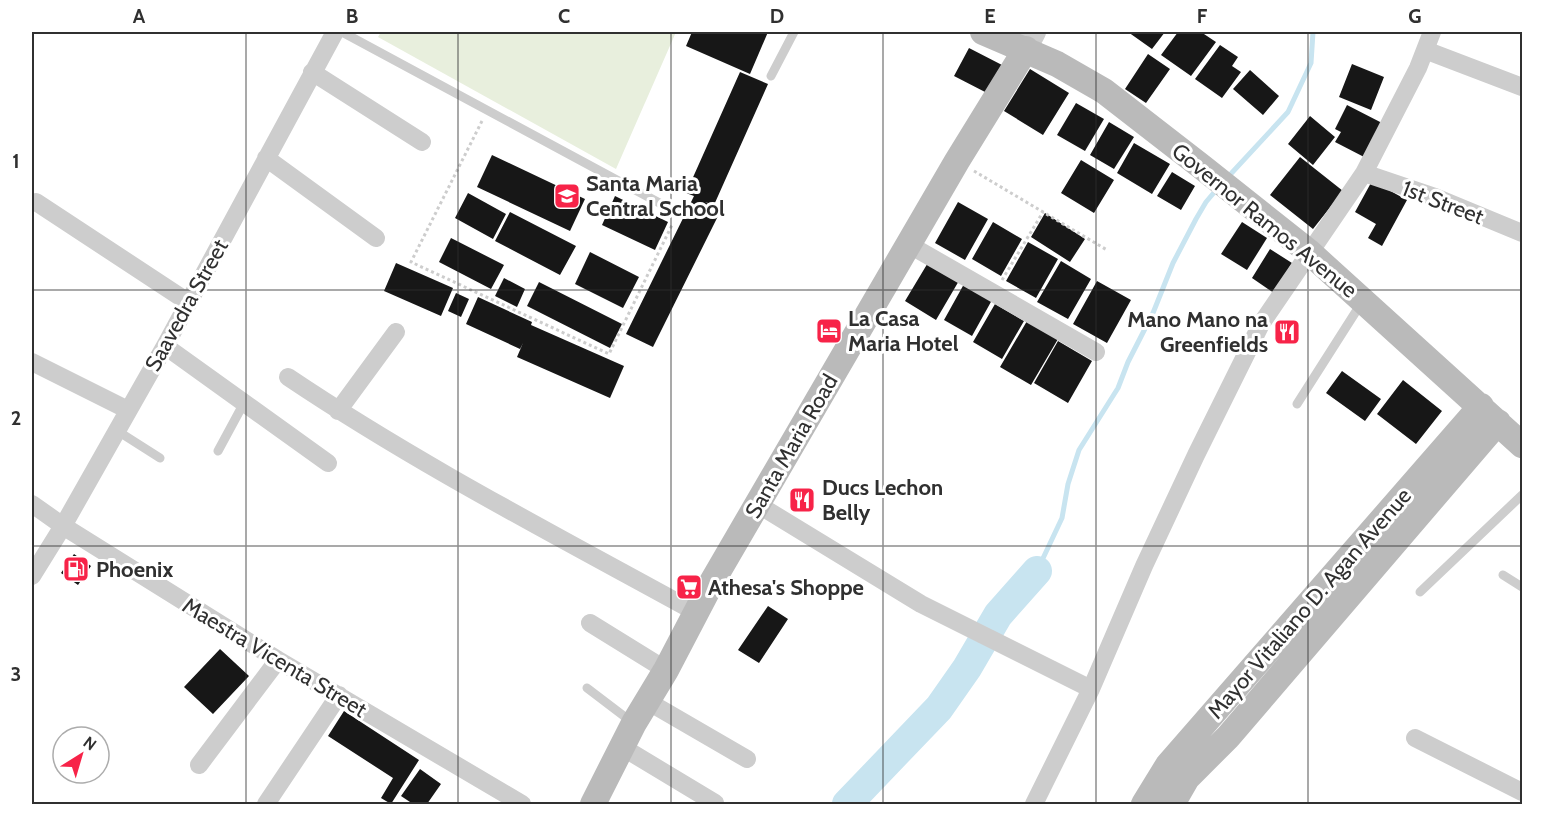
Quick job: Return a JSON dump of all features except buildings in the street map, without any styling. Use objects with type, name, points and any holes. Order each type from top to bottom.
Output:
[{"type":"main road","name":"Governor Ramos Avenue","points":[[983,32],[1030,40],[1058,64],[1104,91],[1310,252],[1522,445]]},
{"type":"main road","name":"Santa Maria Road","points":[[593,804],[634,723],[666,670],[712,582],[908,244],[1030,40]]},
{"type":"main road","name":"Mayor Vitaliano D. Agan Avenue","points":[[1144,804],[1178,772],[1228,738],[1489,414]]},
{"type":"main road","name":"Mayor Vitaliano D. Agan Avenue","points":[[1172,804],[1178,772]]},
{"type":"street","name":"Saavedra Street","points":[[32,576],[63,526],[165,346],[335,32]]},
{"type":"street","points":[[1034,804],[1091,689],[1144,566],[1261,324],[1364,173],[1432,32]]},
{"type":"street","points":[[1425,50],[1522,87]]},
{"type":"street","points":[[312,72],[422,142]]},
{"type":"street","points":[[266,158],[376,238]]},
{"type":"street","name":"1st Street","points":[[1364,173],[1435,197],[1522,233]]},
{"type":"street","points":[[36,202],[188,302]]},
{"type":"street","points":[[908,244],[1096,352]]},
{"type":"street","points":[[338,411],[396,332]]},
{"type":"street","points":[[165,346],[328,463]]},
{"type":"street","points":[[32,362],[128,410]]},
{"type":"street","points":[[288,377],[338,411],[439,472],[697,613]]},
{"type":"street","name":"Maestra Vicenta Street","points":[[32,504],[63,526],[278,660],[522,804]]},
{"type":"street","points":[[757,504],[921,604],[1091,689]]},
{"type":"street","points":[[590,623],[666,670]]},
{"type":"street","points":[[199,765],[278,660]]},
{"type":"street","points":[[266,804],[339,695]]},
{"type":"street","points":[[647,701],[747,759]]},
{"type":"street","points":[[1414,738],[1522,792]]},
{"type":"street","points":[[622,747],[715,803]]},
{"type":"lane","points":[[342,32],[678,213]]},
{"type":"lane","points":[[771,76],[794,32]]},
{"type":"lane","points":[[1297,404],[1363,300]]},
{"type":"lane","points":[[218,451],[244,401]]},
{"type":"lane","points":[[116,430],[160,458]]},
{"type":"lane","points":[[1420,592],[1522,495]]},
{"type":"lane","points":[[1503,574],[1522,587]]},
{"type":"lane","points":[[587,688],[634,723]]},
{"type":"path","points":[[487,111],[411,262],[609,354],[678,213]]},
{"type":"path","points":[[957,161],[1107,250]]},
{"type":"path","points":[[995,293],[1043,212]]},
{"type":"green space","points":[[381,32],[676,32],[616,169],[378,37]]},
{"type":"waterway","points":[[1227,178],[1288,112],[1311,63],[1313,32]]},
{"type":"waterway","points":[[1037,571],[1062,518],[1068,484],[1079,450],[1118,388],[1128,362],[1153,313],[1173,263],[1206,202],[1217,189]]},
{"type":"waterway","points":[[847,804],[939,708],[967,668],[998,615],[1037,571]]},
{"type":"place","name":"Santa Maria Central School","points":[[567,196]]},
{"type":"place","name":"La Casa Maria Hotel","points":[[829,331]]},
{"type":"place","name":"Mano Mano na Greenfields","points":[[1287,332]]},
{"type":"place","name":"Ducs Lechon Belly","points":[[802,500]]},
{"type":"place","name":"Phoenix","points":[[76,569]]},
{"type":"place","name":"Athesa's Shoppe","points":[[689,587]]}]
